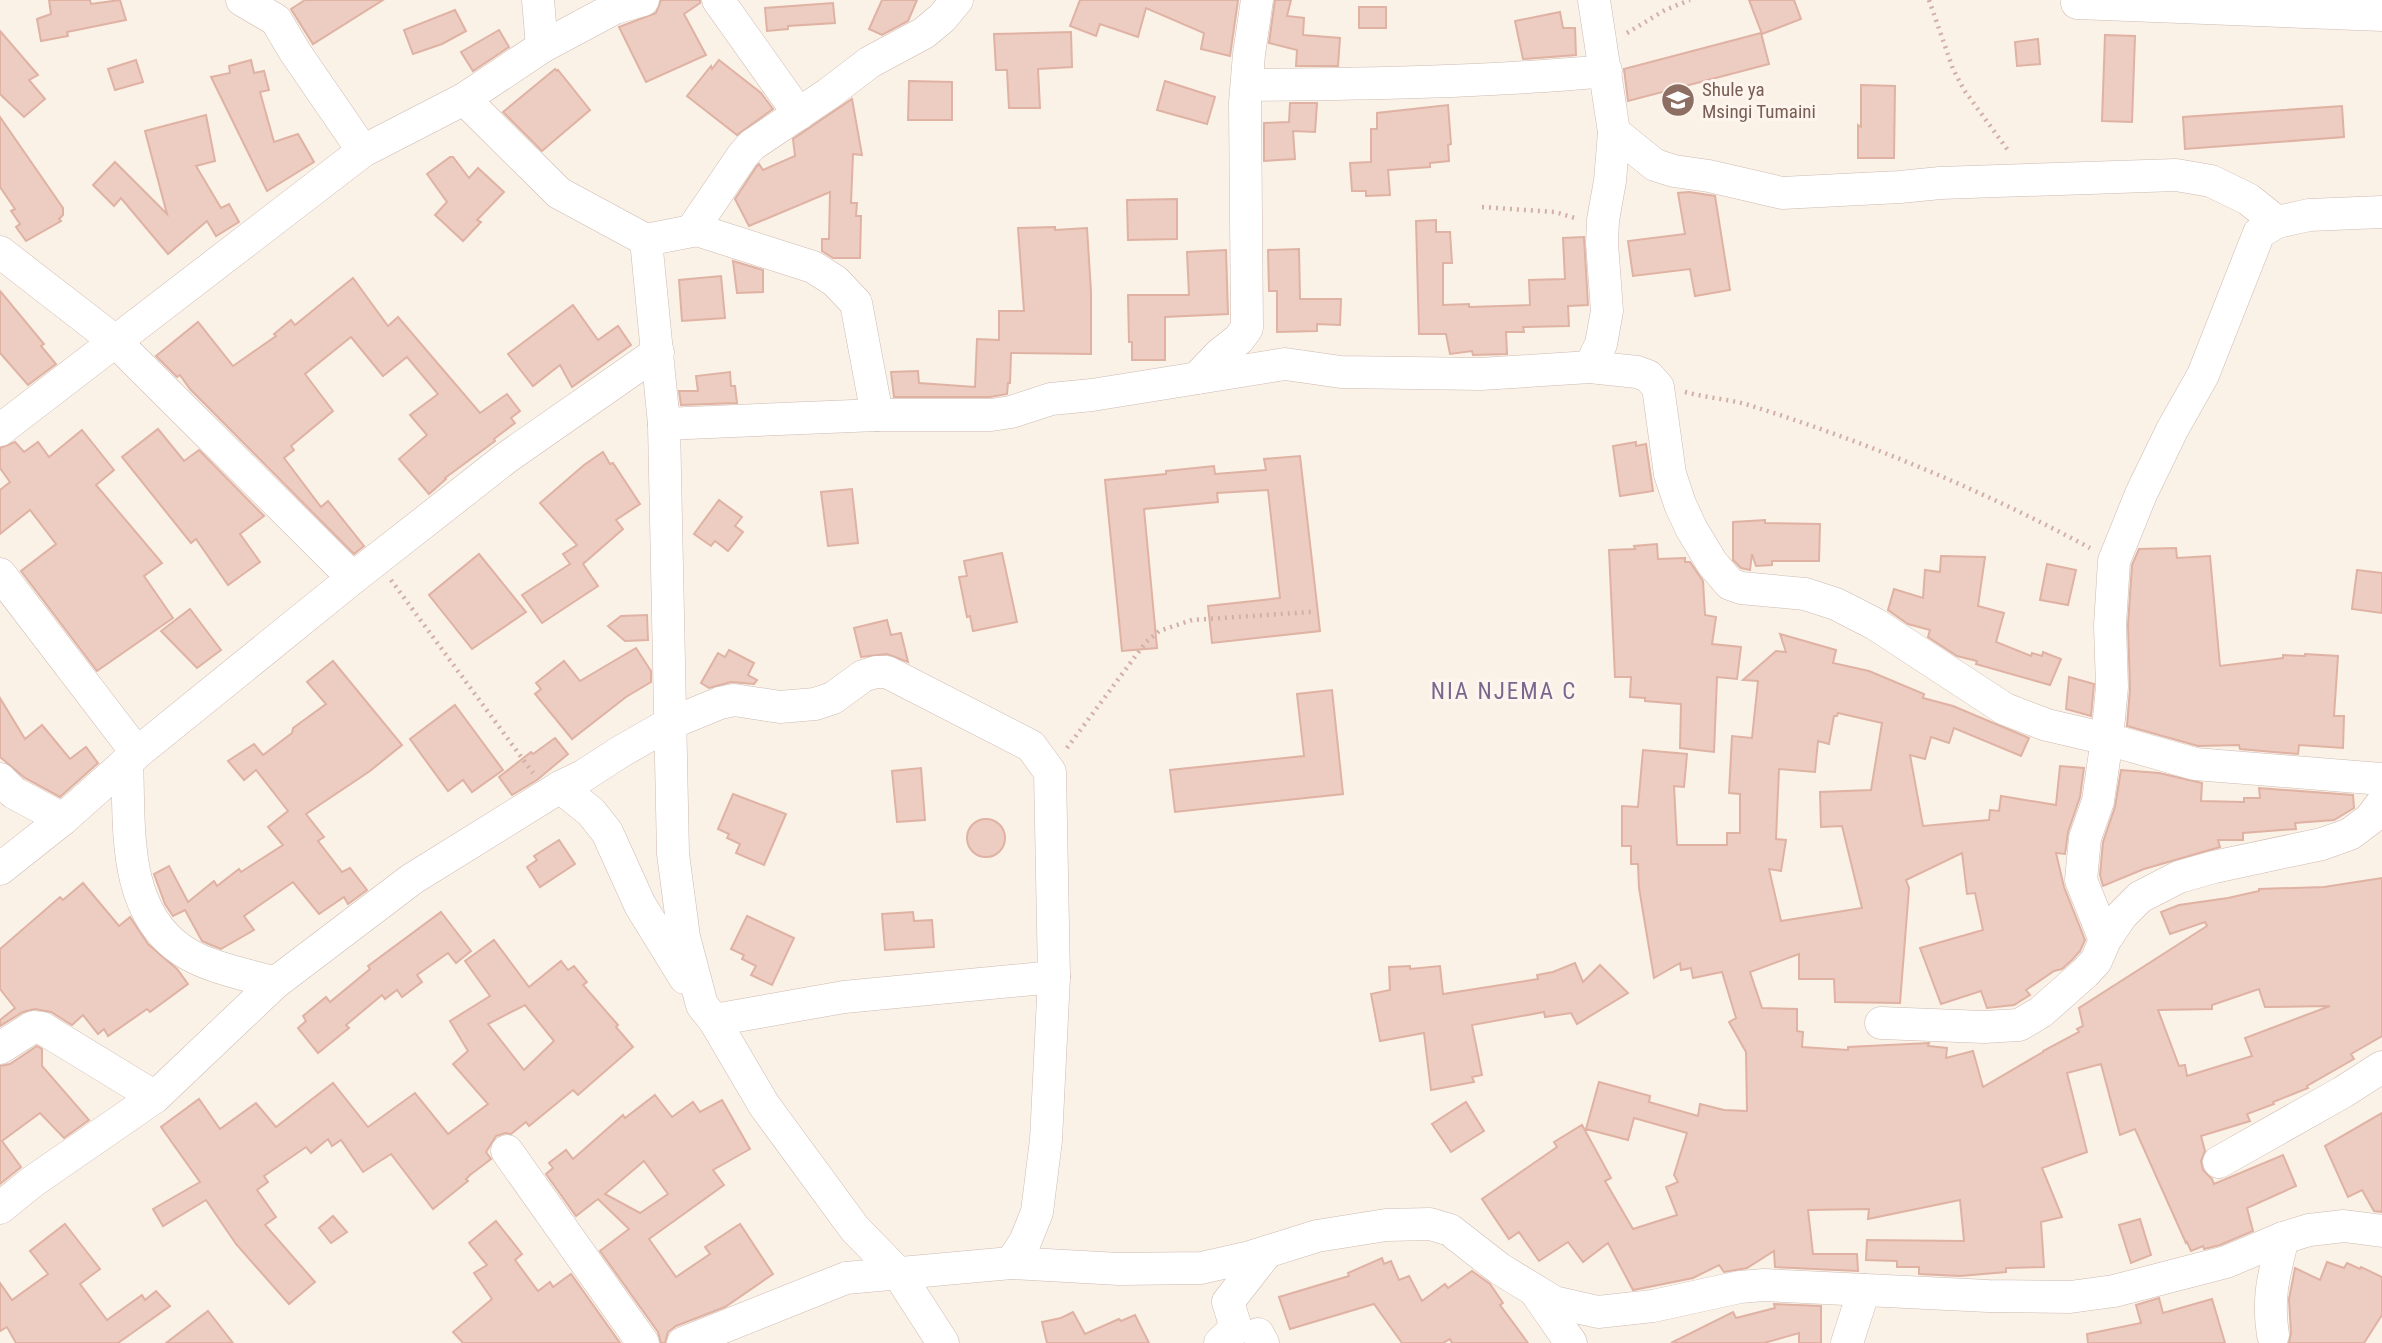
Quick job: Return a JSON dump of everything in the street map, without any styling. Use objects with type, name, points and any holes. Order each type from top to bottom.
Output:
[{"type":"street","points":[[242,0],[276,20],[363,151]]},
{"type":"street","points":[[538,0],[542,47]]},
{"type":"street","points":[[0,430],[363,151],[464,99],[542,47],[615,8],[643,0]]},
{"type":"street","points":[[718,0],[799,114]]},
{"type":"street","points":[[692,230],[752,145],[870,62],[923,33],[942,18],[957,0]]},
{"type":"street","points":[[1197,378],[1239,339],[1247,328],[1247,85],[1257,0]]},
{"type":"street","points":[[1590,367],[1601,344],[1606,311],[1603,220],[1610,181],[1614,132],[1594,0]]},
{"type":"street","points":[[2077,3],[2382,15]]},
{"type":"street","points":[[1247,85],[1523,79],[1604,60]]},
{"type":"street","points":[[464,99],[559,193],[646,240],[692,230],[708,233],[813,267],[835,281],[856,303],[877,415]]},
{"type":"street","points":[[1614,132],[1655,165],[1782,193],[2028,180],[2176,176],[2211,181],[2248,199],[2277,222]]},
{"type":"street","points":[[2105,940],[2081,880],[2081,870],[2085,838],[2098,800],[2107,739],[2112,687],[2110,625],[2114,561],[2141,494],[2203,375],[2259,233],[2277,222],[2309,215],[2382,212]]},
{"type":"street","points":[[646,240],[664,424],[673,854],[684,937],[708,1013]]},
{"type":"street","points":[[0,252],[115,341],[365,568]]},
{"type":"street","points":[[1247,328],[1261,347],[1285,364]]},
{"type":"street","points":[[0,869],[63,819],[132,757],[365,568],[506,458],[658,352]]},
{"type":"street","points":[[664,424],[877,415],[991,415],[1011,412],[1051,399],[1092,395],[1285,364],[1341,372],[1481,374],[1590,367],[1637,372],[1654,381],[1658,387],[1670,474],[1680,504],[1712,563],[1730,584],[1741,588],[1805,594],[1836,604],[1875,624],[2005,709],[2047,725],[2195,764],[2382,779]]},
{"type":"street","points":[[0,574],[132,757],[131,861],[138,891],[160,931],[184,952],[217,967],[275,983]]},
{"type":"street","points":[[0,1208],[32,1182],[155,1097],[275,983],[412,879],[555,791],[669,724],[727,701],[780,707],[815,704],[833,698],[863,677],[876,672],[887,672],[1031,746],[1050,772],[1054,977],[1046,1140],[1037,1212],[1025,1242],[1011,1263]]},
{"type":"street","points":[[0,779],[14,793],[63,819]]},
{"type":"street","points":[[555,791],[591,812],[607,832],[640,905],[764,1105],[855,1229],[898,1273],[943,1343]]},
{"type":"street","points":[[1881,1023],[1984,1027],[2019,1025],[2070,988],[2096,961],[2105,940],[2140,897],[2179,877],[2322,844],[2350,834],[2370,819],[2382,803]]},
{"type":"street","points":[[708,1013],[844,996],[1054,977]]},
{"type":"street","points":[[0,1048],[33,1027],[42,1028],[155,1097]]},
{"type":"street","points":[[2219,1162],[2382,1067]]},
{"type":"street","points":[[507,1152],[643,1343]]},
{"type":"street","points":[[684,1343],[846,1278],[1011,1263],[1119,1269],[1201,1268],[1267,1252],[1317,1236],[1386,1226],[1438,1225],[1450,1230],[1500,1269],[1555,1302],[1598,1312],[1653,1306],[1740,1287],[1763,1285],[1988,1296],[2070,1297],[2103,1293],[2226,1262],[2309,1230],[2344,1226],[2382,1231]]},
{"type":"street","points":[[2273,1335],[2269,1309],[2273,1276],[2283,1238]]},
{"type":"street","points":[[1220,1343],[1236,1328],[1228,1302],[1267,1252]]},
{"type":"street","points":[[1847,1343],[1864,1290]]},
{"type":"street","points":[[1535,1291],[1571,1343]]},
{"type":"path","points":[[1604,60],[1665,10],[1690,0]]},
{"type":"path","points":[[1929,0],[1944,45],[1965,90],[2028,180]]},
{"type":"path","points":[[1482,207],[1526,208],[1555,212],[1581,220],[1603,220]]},
{"type":"path","points":[[1654,381],[1698,396],[1751,406],[1857,443],[2026,513],[2114,561]]},
{"type":"path","points":[[365,568],[555,791]]},
{"type":"path","points":[[1050,772],[1146,642],[1159,631],[1192,620],[1311,612]]},
{"type":"building","points":[[49,0],[90,0],[91,4],[120,0],[126,20],[67,32],[68,36],[41,41],[37,19],[51,14]]},
{"type":"building","points":[[305,0],[383,0],[313,44],[291,9]]},
{"type":"building","points":[[661,0],[700,0],[700,3],[684,14],[706,55],[646,82],[619,27],[656,13]]},
{"type":"building","points":[[882,0],[917,0],[908,21],[882,35],[869,29]]},
{"type":"building","points":[[1080,0],[1238,0],[1230,56],[1201,49],[1204,33],[1146,8],[1138,37],[1100,24],[1096,36],[1070,26]]},
{"type":"building","points":[[1275,0],[1291,0],[1287,16],[1304,18],[1303,35],[1340,38],[1338,66],[1296,66],[1297,50],[1269,43]]},
{"type":"building","points":[[1749,0],[1794,0],[1801,19],[1762,34]]},
{"type":"building","points":[[833,3],[835,23],[788,26],[788,29],[767,31],[765,8]]},
{"type":"building","points":[[1359,7],[1386,7],[1386,28],[1359,28]]},
{"type":"building","points":[[455,10],[466,31],[442,44],[413,54],[404,30]]},
{"type":"building","points":[[1560,12],[1563,28],[1575,28],[1576,55],[1523,59],[1515,21]]},
{"type":"building","points":[[499,30],[509,47],[473,71],[461,52]]},
{"type":"building","points":[[0,31],[38,75],[29,80],[45,99],[24,117],[0,94]]},
{"type":"building","points":[[1071,32],[1072,67],[1038,69],[1040,108],[1009,108],[1007,70],[996,70],[994,34]]},
{"type":"building","points":[[1761,33],[1769,64],[1628,101],[1624,69]]},
{"type":"building","points":[[2105,35],[2135,36],[2132,122],[2102,121]]},
{"type":"building","points":[[2038,39],[2040,64],[2017,66],[2015,42]]},
{"type":"building","points":[[136,60],[143,82],[115,90],[108,69]]},
{"type":"building","points":[[251,60],[254,73],[264,71],[269,90],[260,92],[274,142],[298,134],[314,162],[267,191],[211,77],[230,73],[229,66]]},
{"type":"building","points":[[719,60],[761,93],[773,109],[737,135],[687,96]]},
{"type":"building","points":[[555,69],[590,110],[542,151],[503,112]]},
{"type":"building","points":[[909,81],[952,82],[952,120],[908,120]]},
{"type":"building","points":[[1165,81],[1215,97],[1207,124],[1157,110]]},
{"type":"building","points":[[1861,85],[1895,86],[1894,158],[1858,158]]},
{"type":"building","points":[[852,99],[862,155],[853,154],[851,203],[857,203],[856,216],[861,216],[860,258],[833,258],[822,251],[822,239],[829,239],[830,192],[749,226],[735,199],[757,166],[759,164],[763,170],[795,156],[793,139]]},
{"type":"building","points":[[1290,103],[1317,103],[1315,132],[1293,131],[1295,159],[1264,161],[1264,123],[1289,122]]},
{"type":"building","points":[[1448,105],[1451,144],[1448,145],[1449,161],[1430,163],[1430,167],[1388,170],[1390,195],[1366,196],[1366,191],[1352,191],[1350,163],[1371,162],[1371,129],[1377,129],[1377,113]]},
{"type":"building","points":[[2342,106],[2344,137],[2185,149],[2183,117]]},
{"type":"building","points":[[206,115],[215,161],[196,166],[221,208],[229,204],[239,222],[216,236],[207,221],[168,254],[121,198],[114,206],[93,185],[115,162],[167,214],[145,131]]},
{"type":"building","points":[[0,117],[63,208],[63,215],[59,219],[61,221],[26,241],[16,227],[20,224],[11,211],[15,209],[0,187]]},
{"type":"building","points":[[453,157],[469,178],[478,168],[504,192],[477,220],[481,222],[463,241],[435,215],[447,202],[427,174]]},
{"type":"building","points":[[1678,193],[1715,196],[1730,290],[1695,296],[1690,269],[1633,276],[1628,241],[1685,234]]},
{"type":"building","points":[[1177,199],[1177,239],[1128,240],[1127,200]]},
{"type":"building","points":[[1436,220],[1436,232],[1450,232],[1452,263],[1443,263],[1443,305],[1530,305],[1529,280],[1565,279],[1563,238],[1584,237],[1588,305],[1568,306],[1569,326],[1523,327],[1524,332],[1506,332],[1507,354],[1473,355],[1472,351],[1450,354],[1446,334],[1419,334],[1416,221]]},
{"type":"building","points":[[1055,227],[1055,230],[1087,228],[1091,354],[1011,353],[1007,394],[990,397],[894,397],[891,372],[918,371],[919,383],[975,387],[977,339],[999,340],[999,311],[1024,311],[1018,228]]},
{"type":"building","points":[[1299,249],[1300,299],[1341,299],[1340,325],[1317,324],[1317,331],[1277,332],[1277,291],[1269,291],[1268,250]]},
{"type":"building","points":[[1226,250],[1228,314],[1165,317],[1165,360],[1132,360],[1128,295],[1189,295],[1187,252]]},
{"type":"building","points":[[733,261],[763,270],[763,292],[737,293]]},
{"type":"building","points":[[721,276],[725,318],[682,321],[679,280]]},
{"type":"building","points":[[353,278],[388,326],[398,317],[480,413],[507,394],[520,411],[511,418],[515,423],[445,478],[429,494],[399,459],[427,435],[410,415],[438,394],[407,357],[383,376],[351,337],[305,374],[333,411],[291,446],[294,450],[284,458],[321,507],[328,501],[364,546],[354,554],[190,389],[180,375],[177,377],[156,356],[198,322],[233,366],[276,336],[274,334],[291,320],[295,325]]},
{"type":"building","points":[[0,291],[44,344],[41,346],[56,364],[28,385],[0,353]]},
{"type":"building","points":[[573,305],[598,340],[618,326],[631,345],[572,387],[560,365],[533,386],[508,354]]},
{"type":"building","points":[[730,372],[731,386],[735,386],[737,403],[681,405],[679,391],[698,391],[696,376]]},
{"type":"building","points":[[158,429],[184,461],[199,450],[264,516],[240,534],[260,562],[228,585],[196,539],[191,543],[122,457]]},
{"type":"building","points":[[82,430],[114,470],[96,485],[162,563],[144,576],[173,618],[97,671],[21,571],[56,544],[30,510],[0,534],[0,490],[10,482],[0,468],[0,448],[15,442],[24,452],[38,442],[49,457]]},
{"type":"building","points":[[1636,442],[1636,446],[1646,444],[1653,491],[1620,496],[1613,446]]},
{"type":"building","points":[[603,452],[640,504],[616,520],[623,529],[583,564],[598,586],[542,623],[522,595],[570,564],[563,554],[577,545],[540,503]]},
{"type":"building","points":[[1300,456],[1320,631],[1212,643],[1208,606],[1280,598],[1268,490],[1217,493],[1218,502],[1144,509],[1157,648],[1122,651],[1105,480],[1214,466],[1215,474],[1266,470],[1264,459]]},
{"type":"building","points":[[852,489],[858,543],[828,546],[821,492]]},
{"type":"building","points":[[719,500],[742,517],[735,526],[743,532],[728,551],[715,541],[711,546],[694,534]]},
{"type":"building","points":[[1765,520],[1765,523],[1820,524],[1819,561],[1772,561],[1772,565],[1756,566],[1752,554],[1750,570],[1741,568],[1733,560],[1733,522]]},
{"type":"building","points":[[1657,544],[1658,559],[1685,558],[1685,562],[1690,562],[1703,581],[1705,615],[1716,617],[1712,644],[1741,647],[1737,679],[1717,677],[1714,752],[1680,748],[1681,704],[1630,697],[1631,677],[1615,677],[1609,550],[1635,549],[1634,546]]},
{"type":"building","points":[[2176,548],[2177,558],[2210,556],[2220,666],[2283,658],[2283,655],[2338,656],[2334,716],[2344,716],[2343,748],[2299,745],[2298,754],[2240,749],[2239,745],[2198,746],[2127,726],[2130,689],[2128,625],[2132,565],[2139,549]]},
{"type":"building","points":[[1002,553],[1017,622],[973,631],[970,616],[967,617],[959,577],[967,576],[964,561]]},
{"type":"building","points":[[479,554],[526,612],[472,649],[429,595]]},
{"type":"building","points":[[1941,556],[1985,557],[1978,606],[2004,613],[1996,642],[2031,656],[2032,653],[2042,656],[2043,652],[2061,659],[2050,685],[1957,656],[1928,637],[1930,630],[1908,624],[1888,610],[1894,589],[1923,598],[1925,570],[1940,572]]},
{"type":"building","points":[[2047,564],[2076,570],[2068,605],[2040,600]]},
{"type":"building","points":[[2357,570],[2382,573],[2382,613],[2352,609]]},
{"type":"building","points":[[190,609],[221,650],[197,668],[161,631]]},
{"type":"building","points":[[647,615],[648,640],[625,641],[608,626],[621,616]]},
{"type":"building","points":[[887,620],[891,635],[901,633],[908,662],[887,654],[861,657],[854,628]]},
{"type":"building","points":[[1780,634],[1836,650],[1833,663],[1869,671],[1924,694],[1923,698],[1953,706],[2029,738],[2021,756],[1954,728],[1949,743],[1931,737],[1925,759],[1910,755],[1923,826],[1989,820],[1990,810],[1999,811],[2001,796],[2056,805],[2060,766],[2084,768],[2080,797],[2068,832],[2065,854],[2056,853],[2064,887],[2085,940],[2072,960],[2026,990],[2030,995],[2014,1005],[1987,1008],[1981,991],[1941,1004],[1920,948],[1983,930],[1975,893],[1967,894],[1962,853],[1906,880],[1909,888],[1900,1003],[1835,1002],[1834,979],[1799,979],[1799,954],[1750,972],[1762,1008],[1797,1009],[1797,1031],[1803,1032],[1802,1047],[1848,1050],[1848,1047],[1929,1043],[1928,1046],[1947,1048],[1946,1058],[1973,1051],[1983,1087],[2079,1032],[2077,1029],[2083,1026],[2079,1008],[2207,926],[2205,922],[2170,934],[2161,912],[2179,905],[2228,898],[2259,889],[2324,887],[2382,878],[2382,1036],[2351,1054],[2354,1059],[2307,1086],[2308,1088],[2247,1114],[2250,1121],[2201,1136],[2205,1151],[2201,1161],[2203,1170],[2214,1184],[2283,1155],[2296,1186],[2247,1208],[2253,1231],[2220,1245],[2204,1249],[2203,1246],[2191,1251],[2135,1129],[2120,1135],[2101,1064],[2067,1073],[2087,1152],[2042,1168],[2062,1217],[2041,1222],[2044,1267],[2006,1268],[2006,1272],[1960,1276],[1919,1274],[1919,1267],[1897,1267],[1897,1261],[1866,1260],[1867,1240],[1964,1241],[1960,1200],[1868,1219],[1869,1209],[1808,1210],[1813,1254],[1857,1254],[1858,1271],[1775,1267],[1774,1251],[1747,1268],[1724,1272],[1719,1265],[1693,1278],[1633,1290],[1608,1243],[1583,1262],[1568,1242],[1539,1261],[1519,1232],[1509,1239],[1482,1199],[1557,1147],[1554,1142],[1582,1125],[1611,1178],[1605,1181],[1633,1229],[1677,1215],[1666,1187],[1678,1182],[1674,1175],[1687,1133],[1634,1118],[1628,1140],[1586,1129],[1599,1082],[1650,1096],[1649,1102],[1698,1116],[1700,1104],[1724,1110],[1747,1111],[1746,1052],[1729,1022],[1736,1018],[1722,972],[1693,978],[1691,968],[1681,970],[1680,963],[1654,978],[1639,888],[1638,864],[1631,864],[1631,846],[1622,846],[1622,806],[1638,807],[1643,750],[1687,754],[1684,787],[1674,786],[1677,845],[1727,845],[1727,833],[1740,833],[1740,794],[1729,793],[1732,736],[1752,738],[1758,681],[1743,680],[1776,651],[1786,652]],"holes":[[[1838,713],[1882,723],[1871,790],[1820,792],[1821,827],[1842,826],[1862,908],[1781,921],[1769,869],[1781,871],[1786,840],[1776,839],[1779,769],[1815,772],[1818,741],[1829,744],[1834,716]],[[2259,989],[2265,1007],[2330,1006],[2245,1038],[2252,1056],[2187,1076],[2185,1065],[2179,1066],[2158,1010],[2212,1009],[2212,1005]]]},
{"type":"building","points":[[636,648],[651,671],[651,682],[626,697],[572,739],[535,694],[541,689],[536,683],[564,661],[580,681]]},
{"type":"building","points":[[729,650],[754,663],[748,675],[757,680],[754,684],[731,682],[709,688],[701,683],[718,653],[725,657]]},
{"type":"building","points":[[333,661],[402,745],[370,771],[306,814],[324,837],[318,841],[342,872],[350,868],[367,890],[348,904],[344,897],[319,914],[293,882],[244,916],[254,930],[221,949],[202,941],[185,910],[173,916],[165,904],[154,874],[169,866],[188,902],[214,881],[217,886],[239,869],[241,872],[283,845],[268,827],[288,811],[256,770],[244,780],[228,761],[254,744],[263,755],[292,733],[293,728],[326,704],[307,682]]},
{"type":"building","points":[[2069,677],[2094,684],[2091,716],[2066,709]]},
{"type":"building","points":[[1332,690],[1343,794],[1175,812],[1170,770],[1304,756],[1297,694]]},
{"type":"building","points":[[0,698],[25,739],[42,725],[70,759],[86,747],[98,763],[60,797],[25,778],[0,757]]},
{"type":"building","points":[[455,705],[503,770],[472,792],[463,780],[448,791],[410,739]]},
{"type":"building","points":[[555,738],[568,754],[537,780],[512,795],[499,777],[531,752],[533,754]]},
{"type":"building","points":[[921,768],[925,820],[897,822],[892,771]]},
{"type":"building","points":[[2121,770],[2159,773],[2202,783],[2201,801],[2244,802],[2244,798],[2260,798],[2259,788],[2353,795],[2354,808],[2334,820],[2295,823],[2296,829],[2243,833],[2243,840],[2218,840],[2220,847],[2144,869],[2103,886],[2100,875],[2103,842],[2115,807]]},
{"type":"building","points":[[733,794],[786,814],[764,865],[736,853],[740,844],[727,838],[729,834],[718,829]]},
{"type":"building","points":[[986,819],[999,825],[1005,838],[999,851],[986,857],[973,851],[967,838],[973,825]]},
{"type":"building","points":[[559,840],[575,864],[540,887],[527,867],[537,860],[534,856]]},
{"type":"building","points":[[83,883],[119,926],[130,917],[148,944],[177,969],[188,984],[150,1012],[147,1009],[108,1036],[104,1029],[98,1034],[83,1015],[72,1025],[51,1012],[35,1009],[23,1012],[0,1026],[0,1020],[15,1008],[0,989],[0,949],[60,897],[63,900]]},
{"type":"building","points":[[441,912],[471,951],[456,963],[448,953],[417,975],[422,982],[402,997],[397,990],[385,999],[382,995],[346,1025],[349,1028],[318,1053],[298,1028],[306,1021],[303,1016],[326,997],[330,1002],[370,969],[368,966]]},
{"type":"building","points":[[913,912],[914,921],[932,920],[934,947],[885,950],[882,914]]},
{"type":"building","points":[[747,916],[794,938],[772,985],[751,975],[756,966],[742,959],[744,955],[731,949]]},
{"type":"building","points":[[494,940],[529,987],[561,961],[568,970],[574,966],[587,982],[583,985],[618,1025],[616,1027],[633,1047],[578,1095],[573,1090],[529,1126],[526,1122],[511,1134],[496,1136],[486,1152],[491,1159],[433,1209],[391,1154],[363,1172],[341,1140],[332,1146],[328,1139],[311,1153],[306,1147],[264,1176],[268,1182],[257,1190],[276,1217],[265,1225],[315,1282],[289,1304],[236,1244],[206,1200],[163,1226],[153,1209],[200,1182],[161,1127],[199,1099],[220,1129],[256,1103],[276,1127],[333,1083],[368,1127],[415,1093],[448,1134],[488,1104],[453,1064],[468,1051],[450,1021],[490,996],[465,961]],"holes":[[[525,1005],[554,1041],[524,1070],[488,1024]]]},
{"type":"building","points":[[1575,963],[1583,982],[1600,965],[1628,993],[1577,1024],[1571,1013],[1545,1017],[1544,1012],[1472,1025],[1482,1075],[1472,1077],[1474,1082],[1431,1090],[1424,1033],[1380,1041],[1371,994],[1390,990],[1389,967],[1410,966],[1410,969],[1440,966],[1443,994],[1538,979],[1537,975]]},
{"type":"building","points":[[37,1046],[42,1049],[42,1066],[89,1120],[64,1138],[40,1113],[2,1141],[21,1167],[0,1184],[0,1066],[10,1064]]},
{"type":"building","points":[[655,1095],[672,1117],[693,1102],[700,1112],[722,1100],[750,1149],[713,1170],[724,1185],[649,1239],[676,1277],[710,1254],[705,1247],[740,1224],[773,1274],[725,1307],[676,1326],[668,1332],[665,1343],[661,1343],[658,1332],[600,1251],[629,1229],[598,1199],[576,1216],[546,1174],[553,1168],[549,1163],[566,1150],[573,1159],[623,1115],[625,1118]],"holes":[[[644,1161],[668,1194],[640,1213],[605,1194]]]},
{"type":"building","points":[[1466,1102],[1484,1131],[1451,1152],[1432,1124]]},
{"type":"building","points":[[2382,1113],[2382,1212],[2374,1211],[2362,1190],[2348,1197],[2325,1146]]},
{"type":"building","points":[[333,1216],[347,1232],[331,1243],[319,1228]]},
{"type":"building","points":[[2140,1219],[2151,1255],[2131,1263],[2119,1225]]},
{"type":"building","points":[[496,1221],[522,1254],[515,1260],[538,1291],[550,1282],[553,1287],[571,1274],[620,1343],[463,1343],[453,1332],[492,1299],[474,1273],[487,1265],[469,1243]]},
{"type":"building","points":[[65,1224],[100,1269],[80,1284],[107,1320],[142,1295],[145,1300],[156,1291],[170,1306],[118,1343],[16,1343],[7,1327],[0,1331],[0,1283],[12,1300],[48,1274],[30,1251]]},
{"type":"building","points":[[1382,1258],[1384,1264],[1391,1261],[1399,1280],[1409,1276],[1422,1301],[1445,1284],[1448,1288],[1472,1271],[1490,1284],[1503,1303],[1500,1305],[1528,1343],[1452,1343],[1450,1339],[1443,1343],[1402,1343],[1374,1304],[1290,1329],[1279,1297],[1349,1276],[1348,1273]]},
{"type":"building","points":[[2327,1262],[2344,1268],[2347,1263],[2382,1277],[2382,1315],[2364,1343],[2289,1343],[2289,1299],[2295,1268],[2320,1280]]},
{"type":"building","points":[[2159,1298],[2163,1313],[2212,1299],[2225,1343],[2088,1343],[2087,1334],[2141,1323],[2136,1305]]},
{"type":"building","points":[[1774,1304],[1821,1306],[1821,1343],[1799,1343],[1799,1333],[1764,1343],[1671,1343],[1733,1312],[1736,1318],[1775,1308]]},
{"type":"building","points":[[208,1311],[233,1343],[166,1343]]},
{"type":"building","points":[[1073,1312],[1085,1334],[1135,1315],[1149,1343],[1047,1343],[1042,1322]]},
{"type":"place","name":"Shule ya Msingi Tumaini","points":[[1678,100]]},
{"type":"district","name":"NIA NJEMA C","points":[[1504,691]]}]
